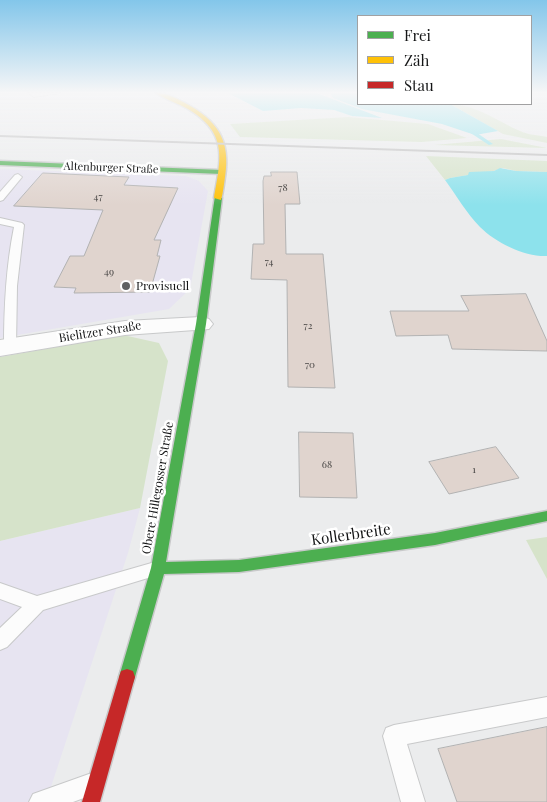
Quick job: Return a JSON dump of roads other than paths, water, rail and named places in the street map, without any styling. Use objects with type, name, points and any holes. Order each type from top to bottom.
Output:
[{"type":"street","name":"Obere Hillegosser Straße","points":[[94,792],[158,568],[201,324],[222,172],[224,152],[217,130]]},
{"type":"street","name":"Altenburger Straße","points":[[0,164],[222,172]]},
{"type":"street","name":"Bielitzer Straße","points":[[5,348],[126,327],[201,324]]},
{"type":"street","name":"Kollerbreite","points":[[158,568],[239,566],[435,539],[547,516]]},
{"type":"lane","points":[[0,198],[18,177]]},
{"type":"lane","points":[[0,220],[18,225],[5,348]]},
{"type":"lane","points":[[0,641],[37,604],[158,568]]},
{"type":"lane","points":[[0,591],[37,604]]},
{"type":"lane","points":[[413,802],[394,736],[547,707]]},
{"type":"lane","points":[[41,802],[94,792]]},
{"type":"water","points":[[461,130],[498,131],[475,135]]},
{"type":"water","points":[[500,168],[516,171],[547,172],[547,256],[538,256],[511,248],[487,233],[471,216],[445,180],[468,175],[469,172],[494,171]]},
{"type":"waterway","points":[[470,130],[491,144]]},
{"type":"railway","points":[[0,136],[547,155]]},
{"type":"place","name":"Provisuell","points":[[126,286]]}]
